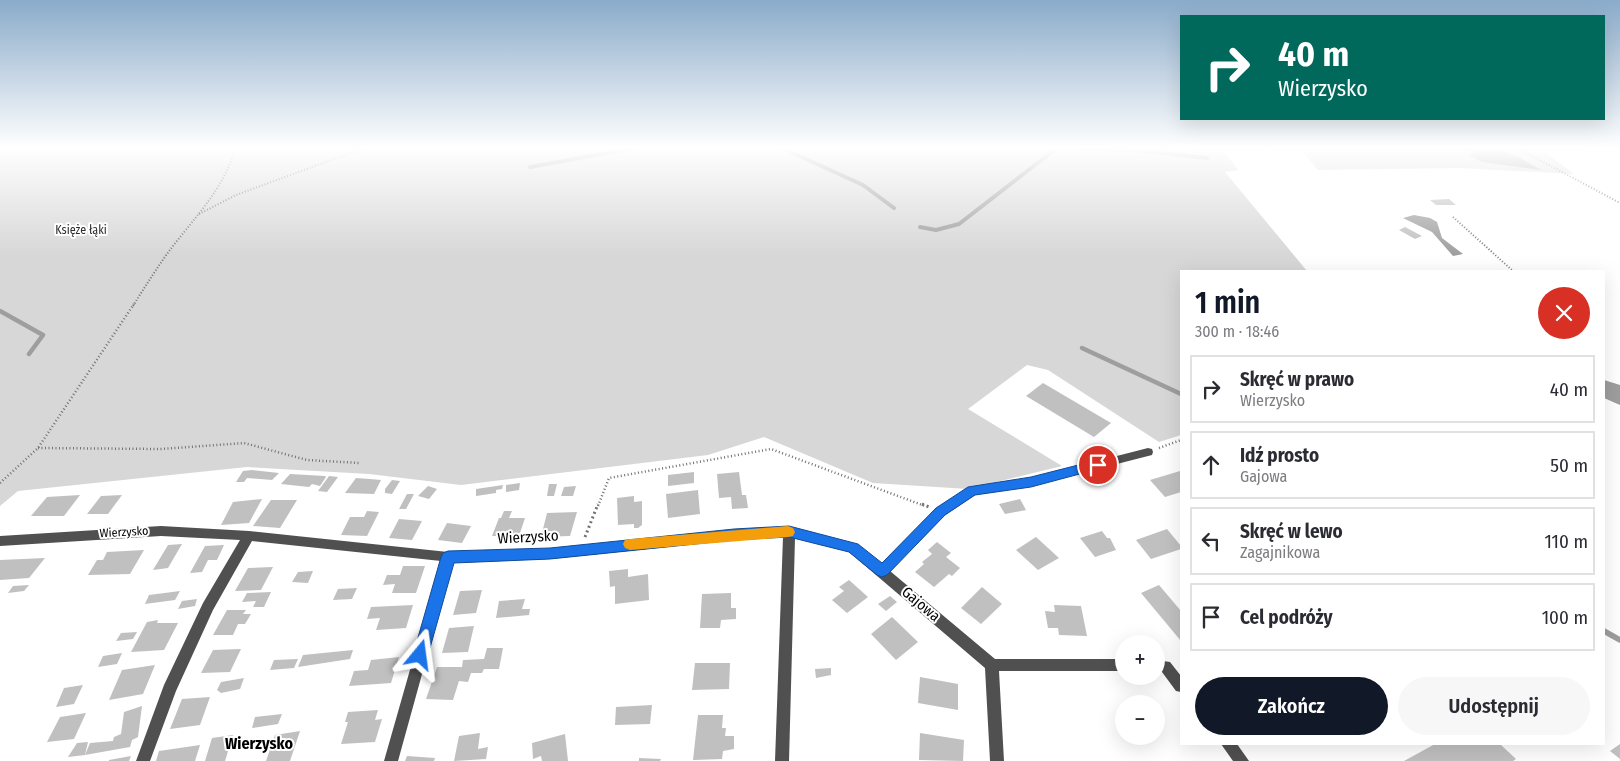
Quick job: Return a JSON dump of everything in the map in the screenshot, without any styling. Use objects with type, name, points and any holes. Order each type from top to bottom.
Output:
[{"type":"street","points":[[882,571],[941,512],[972,491],[1031,482],[1148,452]]},
{"type":"street","name":"Wierzysko","points":[[0,541],[161,531],[248,536],[448,557],[550,554],[580,550]]},
{"type":"street","points":[[782,761],[789,532]]},
{"type":"street","name":"Gajowa","points":[[580,550],[734,534],[789,532],[853,548],[992,665]]},
{"type":"street","points":[[143,761],[169,690],[208,607],[248,536]]},
{"type":"street","points":[[391,761],[448,557]]},
{"type":"street","points":[[997,761],[992,665],[1115,666]]},
{"type":"street","points":[[1165,666],[1180,685]]},
{"type":"street","points":[[1229,745],[1242,761]]},
{"type":"path","points":[[0,483],[38,448],[167,254],[198,214],[218,184]]},
{"type":"path","points":[[198,214],[236,195],[267,184]]},
{"type":"path","points":[[1582,184],[1620,204]]},
{"type":"path","points":[[1453,217],[1512,270]]},
{"type":"path","points":[[1148,452],[1180,440]]},
{"type":"path","points":[[38,448],[160,449],[244,443],[307,460],[359,463]]},
{"type":"path","points":[[580,550],[608,478],[771,449],[941,512]]},
{"type":"green space","name":"Księże łąki","points":[[0,184],[1235,184],[1306,270],[1180,270],[1180,435],[1159,442],[1048,370],[1027,365],[968,409],[1062,466],[968,489],[873,483],[764,437],[708,455],[461,485],[369,474],[247,467],[18,491],[0,506]]},
{"type":"shaded area","points":[[1414,215],[1430,218],[1437,222],[1442,238],[1463,254],[1453,256],[1432,232],[1403,218]]},
{"type":"shaded area","points":[[1605,380],[1620,385],[1620,405],[1605,398]]},
{"type":"building","points":[[1449,199],[1456,205],[1436,205],[1430,200]]},
{"type":"building","points":[[1405,227],[1422,236],[1415,239],[1399,230]]},
{"type":"building","points":[[1043,383],[1111,423],[1094,437],[1026,396]]},
{"type":"building","points":[[243,471],[279,473],[272,480],[247,478],[244,482],[236,482]]},
{"type":"building","points":[[1180,471],[1180,492],[1165,497],[1150,480]]},
{"type":"building","points":[[694,472],[694,483],[668,486],[668,475]]},
{"type":"building","points":[[739,472],[742,495],[746,495],[748,508],[732,509],[731,497],[719,498],[717,474]]},
{"type":"building","points":[[290,474],[326,477],[320,486],[312,484],[309,487],[281,484]]},
{"type":"building","points":[[329,476],[338,477],[327,492],[318,491]]},
{"type":"building","points":[[356,478],[381,480],[374,494],[345,493]]},
{"type":"building","points":[[392,480],[400,481],[392,494],[385,493],[385,489]]},
{"type":"building","points":[[520,483],[519,490],[506,492],[506,485]]},
{"type":"building","points":[[549,484],[557,484],[554,496],[547,496]]},
{"type":"building","points":[[503,485],[502,489],[496,490],[496,493],[476,496],[476,489]]},
{"type":"building","points":[[428,486],[437,489],[429,499],[418,496]]},
{"type":"building","points":[[576,486],[573,496],[561,496],[564,487]]},
{"type":"building","points":[[698,490],[700,514],[668,518],[666,494]]},
{"type":"building","points":[[407,494],[414,494],[406,509],[399,509]]},
{"type":"building","points":[[80,495],[64,516],[31,516],[47,497]]},
{"type":"building","points":[[122,495],[108,514],[87,514],[101,496]]},
{"type":"building","points":[[634,496],[634,502],[642,501],[642,525],[634,528],[634,524],[618,525],[617,498]]},
{"type":"building","points":[[262,499],[249,523],[221,525],[233,502]]},
{"type":"building","points":[[1020,499],[1026,510],[1005,514],[999,504]]},
{"type":"building","points":[[271,500],[297,500],[280,528],[253,526]]},
{"type":"building","points":[[367,511],[379,512],[367,536],[341,535],[350,517],[364,517]]},
{"type":"building","points":[[504,511],[512,511],[509,518],[525,518],[519,536],[492,536]]},
{"type":"building","points":[[577,512],[570,536],[541,537],[547,513]]},
{"type":"building","points":[[399,519],[422,521],[412,540],[389,538]]},
{"type":"building","points":[[447,523],[471,526],[462,543],[438,540]]},
{"type":"building","points":[[1167,529],[1180,545],[1180,549],[1151,559],[1136,540]]},
{"type":"building","points":[[1102,531],[1107,538],[1110,538],[1116,550],[1095,557],[1080,538]]},
{"type":"building","points":[[1036,537],[1059,558],[1038,570],[1016,550]]},
{"type":"building","points":[[937,542],[951,553],[946,557],[960,568],[952,576],[949,574],[934,587],[915,572],[924,564],[922,562],[932,554],[928,550]]},
{"type":"building","points":[[182,544],[168,568],[153,570],[168,545]]},
{"type":"building","points":[[224,545],[217,560],[208,560],[202,572],[190,573],[205,546]]},
{"type":"building","points":[[144,550],[130,574],[88,575],[97,560],[103,560],[107,552]]},
{"type":"building","points":[[45,558],[29,578],[0,580],[0,560]]},
{"type":"building","points":[[403,566],[425,566],[416,593],[392,593],[395,584],[383,585],[387,575],[400,575]]},
{"type":"building","points":[[273,567],[261,590],[235,591],[248,568]]},
{"type":"building","points":[[628,569],[628,577],[648,574],[649,600],[615,604],[615,586],[610,587],[609,571]]},
{"type":"building","points":[[313,571],[308,583],[292,582],[298,572]]},
{"type":"building","points":[[849,580],[868,597],[847,613],[832,600],[844,591],[839,587]]},
{"type":"building","points":[[29,585],[24,591],[8,593],[13,586]]},
{"type":"building","points":[[1159,585],[1180,610],[1180,640],[1141,593]]},
{"type":"building","points":[[982,587],[1002,604],[981,624],[961,608]]},
{"type":"building","points":[[357,588],[352,599],[333,600],[338,589]]},
{"type":"building","points":[[482,590],[476,613],[453,615],[460,591]]},
{"type":"building","points":[[180,591],[175,600],[145,604],[149,595]]},
{"type":"building","points":[[271,592],[264,607],[253,607],[256,601],[242,602],[247,593]]},
{"type":"building","points":[[731,593],[731,608],[736,608],[736,619],[721,620],[720,628],[700,628],[702,594]]},
{"type":"building","points":[[890,596],[897,602],[886,611],[878,604]]},
{"type":"building","points":[[197,599],[195,606],[178,609],[182,601]]},
{"type":"building","points":[[525,599],[522,609],[530,609],[529,615],[496,618],[499,601]]},
{"type":"building","points":[[413,605],[406,628],[376,630],[380,618],[367,619],[371,607]]},
{"type":"building","points":[[1054,605],[1081,606],[1087,636],[1059,635],[1058,628],[1048,628],[1045,611],[1055,612]]},
{"type":"building","points":[[227,610],[246,610],[243,614],[251,614],[245,624],[238,624],[233,635],[213,635]]},
{"type":"building","points":[[892,617],[918,642],[896,660],[871,634]]},
{"type":"building","points":[[158,620],[157,623],[178,623],[164,650],[131,652],[147,622]]},
{"type":"building","points":[[474,626],[468,652],[442,653],[449,628]]},
{"type":"building","points":[[137,632],[133,639],[116,641],[121,633]]},
{"type":"building","points":[[487,648],[503,648],[499,669],[484,669],[482,673],[471,673],[468,682],[459,681],[453,700],[426,699],[437,667],[462,667],[463,660],[484,659]]},
{"type":"building","points":[[241,649],[230,672],[201,673],[213,650]]},
{"type":"building","points":[[353,650],[350,659],[298,667],[303,655]]},
{"type":"building","points":[[122,653],[117,664],[98,667],[103,656]]},
{"type":"building","points":[[399,657],[391,683],[349,686],[354,671],[368,670],[371,660]]},
{"type":"building","points":[[298,659],[294,668],[270,670],[274,660]]},
{"type":"building","points":[[695,663],[730,663],[729,689],[692,690]]},
{"type":"building","points":[[155,665],[143,694],[109,700],[122,670]]},
{"type":"building","points":[[831,668],[831,675],[816,678],[815,669]]},
{"type":"building","points":[[920,677],[958,684],[958,710],[918,703]]},
{"type":"building","points":[[244,678],[240,689],[221,693],[217,690],[221,682]]},
{"type":"building","points":[[83,685],[74,704],[56,707],[64,688]]},
{"type":"building","points":[[210,697],[200,725],[170,729],[182,699]]},
{"type":"building","points":[[652,705],[650,724],[615,725],[616,707]]},
{"type":"building","points":[[142,706],[138,737],[132,740],[130,747],[85,755],[90,743],[113,741],[114,737],[121,734],[124,712]]},
{"type":"building","points":[[378,710],[375,720],[382,719],[375,742],[341,744],[348,722],[345,722],[348,712]]},
{"type":"building","points":[[86,713],[74,739],[47,742],[60,717]]},
{"type":"building","points":[[282,714],[278,724],[252,728],[255,717]]},
{"type":"building","points":[[698,715],[723,715],[722,728],[726,728],[725,736],[734,736],[734,749],[723,751],[722,759],[693,760]]},
{"type":"building","points":[[300,731],[290,761],[266,761],[275,735]]},
{"type":"building","points":[[480,733],[478,749],[488,747],[486,759],[454,761],[459,736]]},
{"type":"building","points":[[920,733],[964,740],[963,761],[919,760]]},
{"type":"building","points":[[565,734],[568,761],[542,761],[541,756],[533,759],[532,743]]},
{"type":"building","points":[[233,735],[225,761],[205,761],[212,738]]},
{"type":"building","points":[[88,742],[85,755],[68,757],[77,743]]},
{"type":"building","points":[[1620,744],[1620,759],[1610,751]]},
{"type":"building","points":[[200,745],[195,761],[156,761],[159,751]]},
{"type":"building","points":[[1433,745],[1501,745],[1516,759],[1513,761],[1404,761]]},
{"type":"building","points":[[131,756],[129,761],[109,761],[109,760]]},
{"type":"building","points":[[407,756],[435,758],[434,761],[405,761]]},
{"type":"building","points":[[639,758],[661,759],[660,761],[639,761]]},
{"type":"waterway","points":[[860,184],[894,208]]},
{"type":"waterway","points":[[920,227],[936,230],[959,224],[1011,184]]},
{"type":"waterway","points":[[0,311],[43,335],[29,354]]},
{"type":"waterway","points":[[1082,348],[1180,394]]},
{"type":"waterway","points":[[1605,632],[1620,640]]},
{"type":"slow traffic","points":[[630,544],[734,534],[788,532]]},
{"type":"district","name":"Wierzysko","points":[[259,743]]},
{"type":"route","points":[[420,655],[448,557],[550,554],[605,546],[734,534],[789,532],[853,548],[882,571],[941,512],[972,491],[1031,482],[1098,465]]}]
